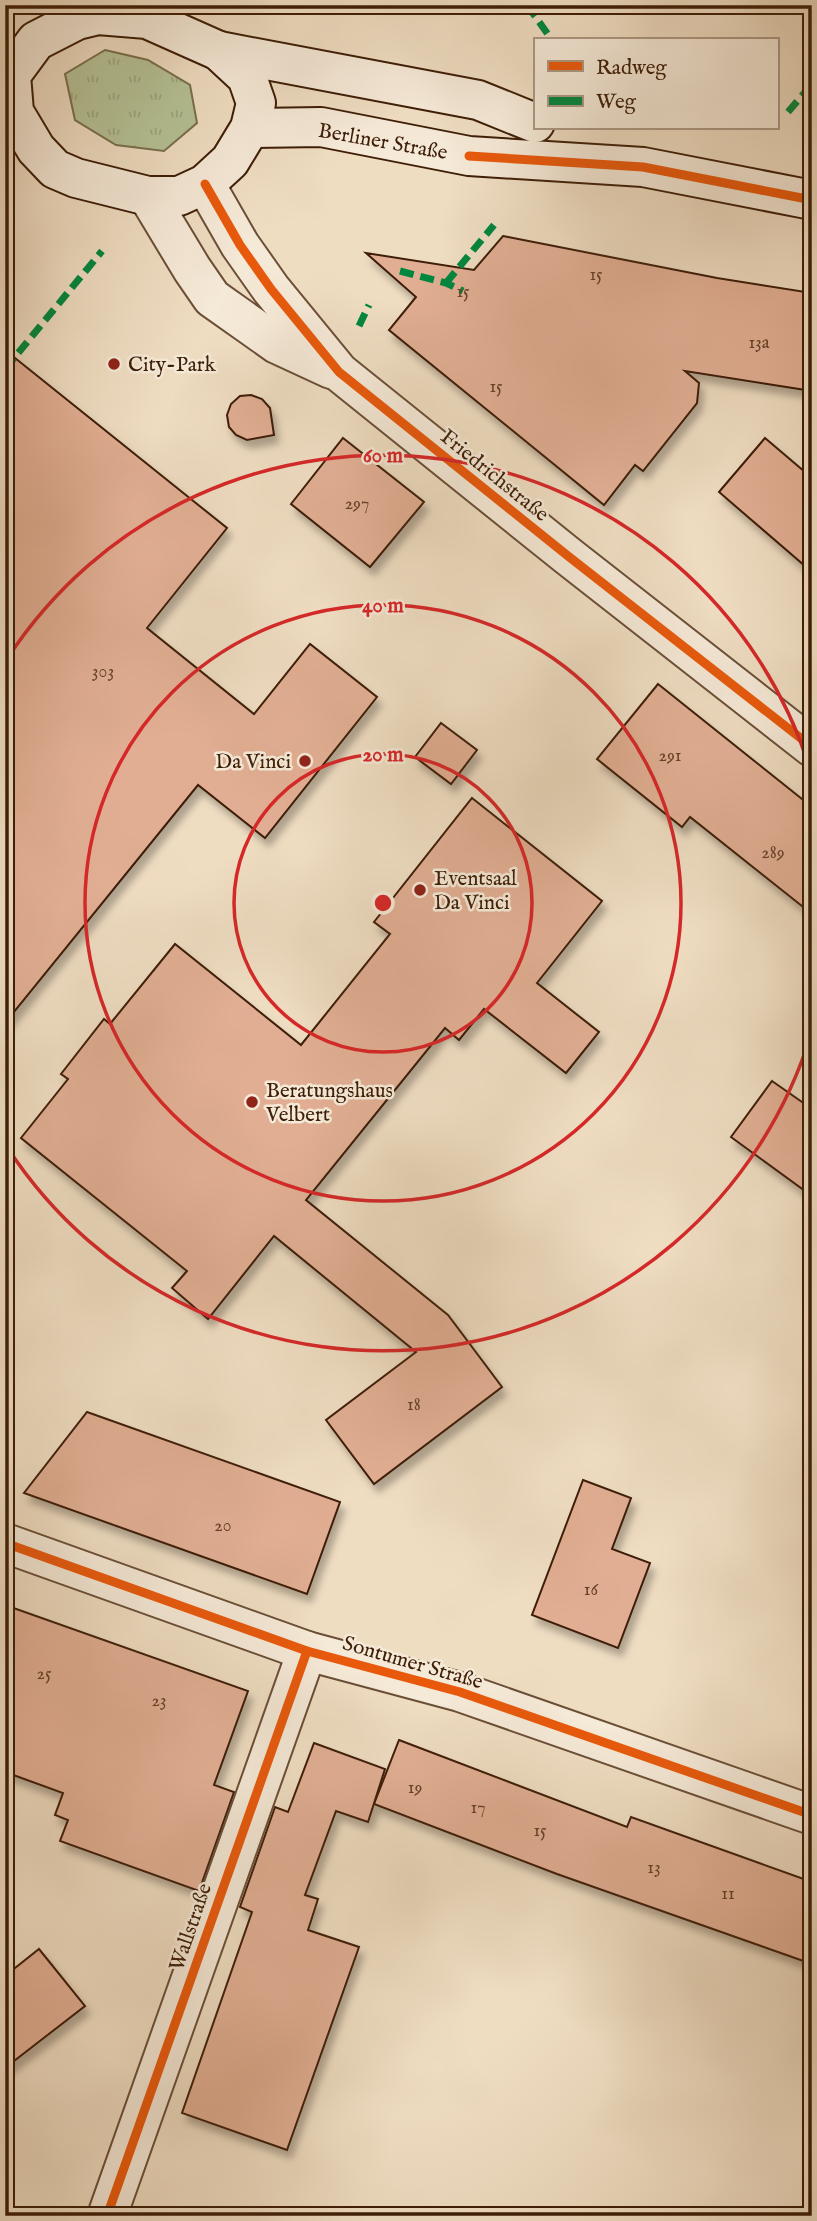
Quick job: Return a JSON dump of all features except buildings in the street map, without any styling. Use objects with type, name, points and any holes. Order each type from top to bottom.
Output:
[{"type":"street","points":[[38,5],[78,20]]},
{"type":"street","points":[[219,51],[247,77],[256,103],[250,128],[230,161],[205,184],[179,195],[148,196],[76,178],[55,169],[36,149],[14,112],[8,73],[36,41],[78,20],[98,15],[147,19],[219,51],[478,100],[534,123]]},
{"type":"street","name":"Berliner Straße","points":[[250,128],[321,127],[469,156],[642,167],[812,200]]},
{"type":"street","name":"Berliner Straße","points":[[551,130],[642,167]]},
{"type":"street","name":"Friedrichstraße","points":[[205,184],[240,245],[339,372],[812,747]]},
{"type":"street","name":"Friedrichstraße","points":[[148,196],[212,298],[277,344],[339,372]]},
{"type":"street","name":"Sontumer Straße","points":[[5,1543],[307,1651],[460,1692],[812,1815]]},
{"type":"street","name":"Wallstraße","points":[[107,2216],[307,1651]]},
{"type":"green space","points":[[105,50],[148,60],[190,85],[197,123],[164,151],[116,145],[75,120],[65,74]]},
{"type":"marked path","points":[[276,10],[279,5]]},
{"type":"marked path","points":[[527,5],[551,38]]},
{"type":"marked path","points":[[788,112],[812,84]]},
{"type":"marked path","points":[[446,283],[494,225]]},
{"type":"marked path","points":[[5,369],[102,251]]},
{"type":"marked path","points":[[400,271],[446,283],[463,291]]},
{"type":"marked path","points":[[359,326],[369,305]]},
{"type":"cycle path","points":[[469,156],[643,167],[812,200]]},
{"type":"cycle path","points":[[205,184],[240,245],[271,289],[339,372],[812,747]]},
{"type":"cycle path","points":[[5,1543],[307,1651],[460,1692],[812,1815]]},
{"type":"cycle path","points":[[107,2216],[307,1651]]},
{"type":"place","name":"City-Park","points":[[114,364]]},
{"type":"place","name":"Da Vinci","points":[[305,761]]},
{"type":"place","name":"Eventsaal Da Vinci","points":[[420,890]]},
{"type":"place","name":"Beratungshaus Velbert","points":[[252,1102]]}]
